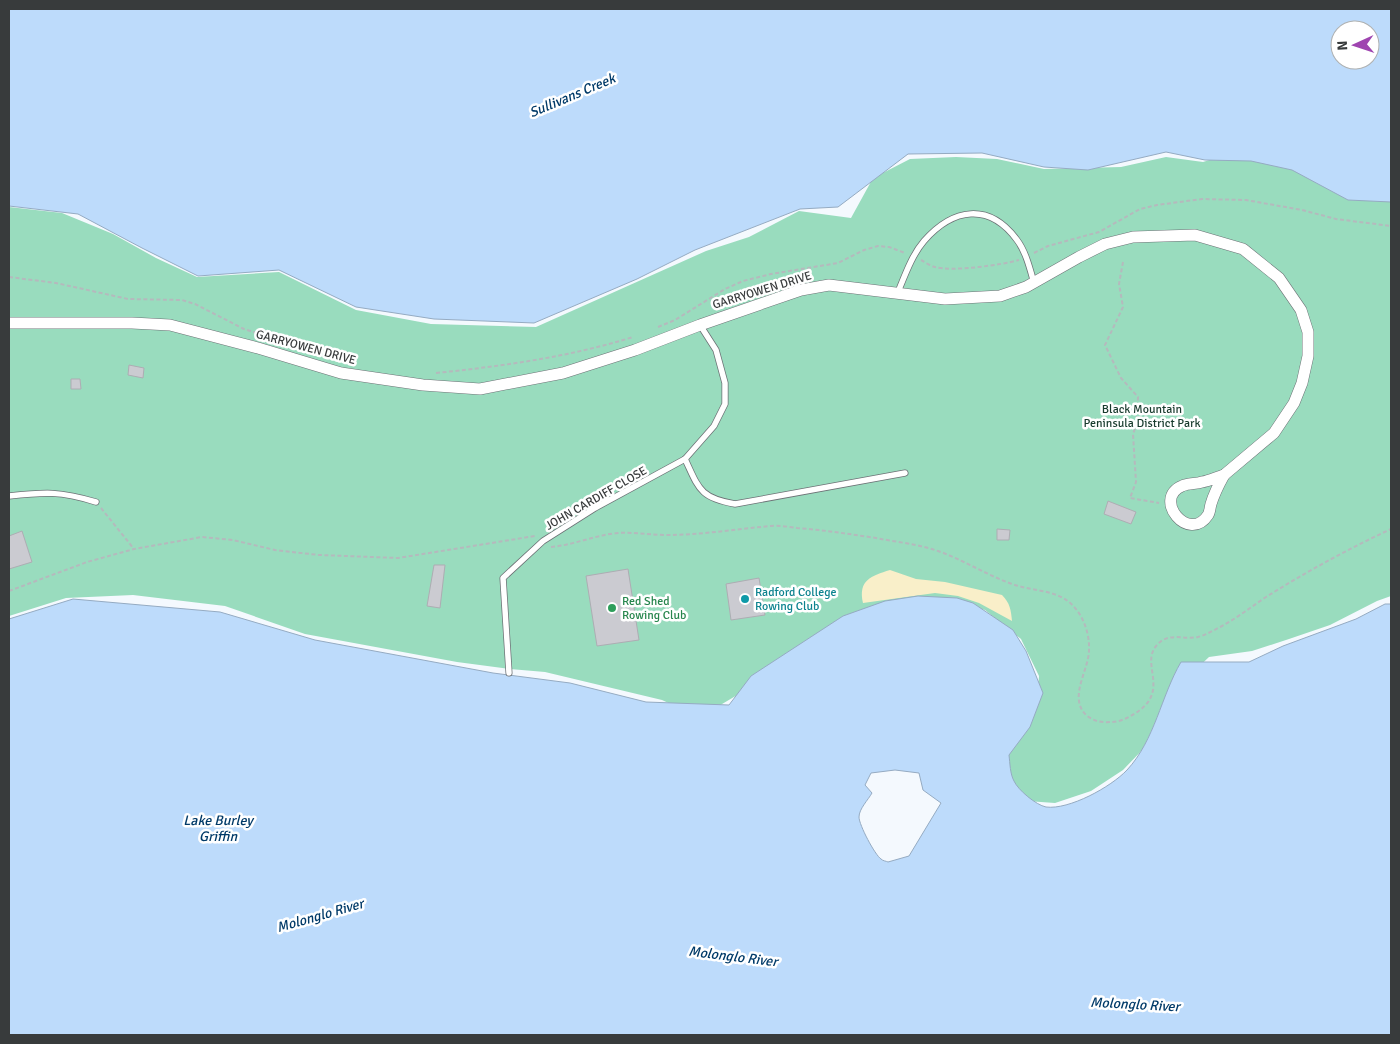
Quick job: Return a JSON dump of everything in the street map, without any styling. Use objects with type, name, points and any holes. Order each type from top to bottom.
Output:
[{"type":"street","name":"GARRYOWEN DRIVE","points":[[9,323],[132,323],[170,325],[258,348],[341,373],[423,385],[480,388],[563,373],[636,350],[775,298],[829,284],[945,299],[1000,296],[1034,283],[1105,244],[1133,237],[1196,235],[1243,249],[1280,278],[1301,310],[1308,332],[1308,356],[1302,383],[1294,404],[1274,434],[1224,475],[1182,486],[1175,491],[1171,505],[1178,520],[1192,524],[1200,522],[1208,514],[1211,502],[1224,475]]},
{"type":"lane","points":[[898,292],[923,242],[939,226],[957,216],[971,213],[983,214],[1006,227],[1018,241],[1034,283]]},
{"type":"lane","name":"JOHN CARDIFF CLOSE","points":[[510,673],[503,578],[543,541],[595,508],[685,459],[714,426],[725,404],[725,382],[716,350],[700,325]]},
{"type":"lane","points":[[685,459],[703,492],[711,498],[735,504],[905,473]]},
{"type":"lane","points":[[9,496],[55,492],[72,494],[96,502]]},
{"type":"path","points":[[658,328],[676,320],[725,289],[743,281],[771,274],[838,263],[864,250],[878,246],[889,247],[936,267],[953,268],[1001,265],[1026,258],[1048,246],[1099,232],[1140,209],[1157,204],[1202,199],[1246,200],[1302,210],[1342,220],[1391,226]]},
{"type":"path","points":[[1123,262],[1119,284],[1123,307],[1105,345],[1121,378],[1138,397],[1137,423],[1133,434],[1136,482],[1130,498],[1171,505]]},
{"type":"path","points":[[9,277],[56,283],[128,299],[182,300],[195,304],[244,329],[310,351]]},
{"type":"path","points":[[428,374],[520,363],[604,346],[640,335]]},
{"type":"path","points":[[327,356],[361,364]]},
{"type":"path","points":[[96,502],[134,549]]},
{"type":"path","points":[[9,591],[87,562],[134,549],[202,536],[233,540],[275,550],[318,555],[398,558],[539,535],[549,547],[572,544],[620,533],[666,535],[773,526],[828,530],[938,551],[1007,582],[1061,597],[1070,603],[1083,618],[1090,647],[1079,691],[1080,705],[1087,716],[1093,720],[1108,722],[1121,720],[1147,705],[1152,696],[1154,686],[1150,666],[1152,655],[1154,647],[1160,641],[1168,637],[1196,637],[1212,631],[1343,552],[1391,529]]},
{"type":"green space","name":"Black Mountain Peninsula District Park","points":[[1245,149],[1391,199],[1391,596],[1330,625],[1289,639],[1252,651],[1209,657],[1188,677],[1148,744],[1123,770],[1091,791],[1055,803],[1027,801],[1012,792],[1000,760],[1037,704],[1039,676],[1021,639],[985,610],[942,598],[744,691],[717,707],[675,706],[662,700],[545,672],[457,662],[305,634],[225,606],[133,595],[66,598],[9,616],[9,207],[62,213],[113,234],[156,258],[197,277],[279,272],[356,310],[431,324],[536,327],[706,251],[749,237],[799,211],[851,218],[873,178],[910,159],[956,157],[997,159],[1044,169],[1121,167],[1166,157],[1203,162]]},
{"type":"sand","points":[[890,570],[916,579],[945,582],[1002,595],[1010,607],[1012,621],[979,603],[958,596],[935,593],[863,603],[862,589],[864,584],[877,574]]},
{"type":"water","name":"Sullivans Creek","points":[[9,9],[1391,9],[1391,202],[1348,200],[1292,170],[1251,161],[1205,160],[1166,152],[1088,170],[1044,167],[982,153],[908,154],[838,207],[800,209],[695,250],[637,279],[534,323],[434,319],[356,307],[279,270],[198,276],[78,214],[9,206]]},
{"type":"water","name":"Lake Burley Griffin","points":[[918,596],[957,598],[973,603],[1013,630],[1026,651],[1043,693],[1030,727],[1009,755],[1011,772],[1016,785],[1023,793],[1046,807],[1066,805],[1089,796],[1120,777],[1127,770],[1137,758],[1151,732],[1181,662],[1249,662],[1283,646],[1356,619],[1385,604],[1391,604],[1391,1035],[9,1035],[9,619],[73,599],[220,612],[315,640],[493,673],[570,683],[646,702],[729,705],[751,676],[843,616],[885,601]],"holes":[[[895,770],[919,773],[923,790],[941,803],[909,856],[888,862],[884,861],[871,846],[860,821],[860,811],[872,793],[865,785],[871,773]]]},
{"type":"building","points":[[129,365],[144,368],[143,378],[128,375]]},
{"type":"building","points":[[71,379],[80,379],[81,389],[71,389]]},
{"type":"building","points":[[1108,501],[1136,512],[1131,524],[1104,514]]},
{"type":"building","points":[[997,529],[1010,530],[1009,540],[997,540]]},
{"type":"building","points":[[22,531],[32,562],[9,569],[9,536]]},
{"type":"building","points":[[434,565],[445,565],[440,608],[427,606]]},
{"type":"building","name":"Red Shed Rowing Club","points":[[628,569],[639,640],[597,646],[586,576]]},
{"type":"building","name":"Radford College Rowing Club","points":[[759,578],[765,615],[731,620],[726,584]]},
{"type":"place","name":"Radford College Rowing Club","points":[[745,599]]},
{"type":"place","name":"Red Shed Rowing Club","points":[[612,608]]},
{"type":"water label","name":"Molonglo River","points":[[320,915]]},
{"type":"water label","name":"Molonglo River","points":[[733,956]]},
{"type":"water label","name":"Molonglo River","points":[[1135,1004]]}]
